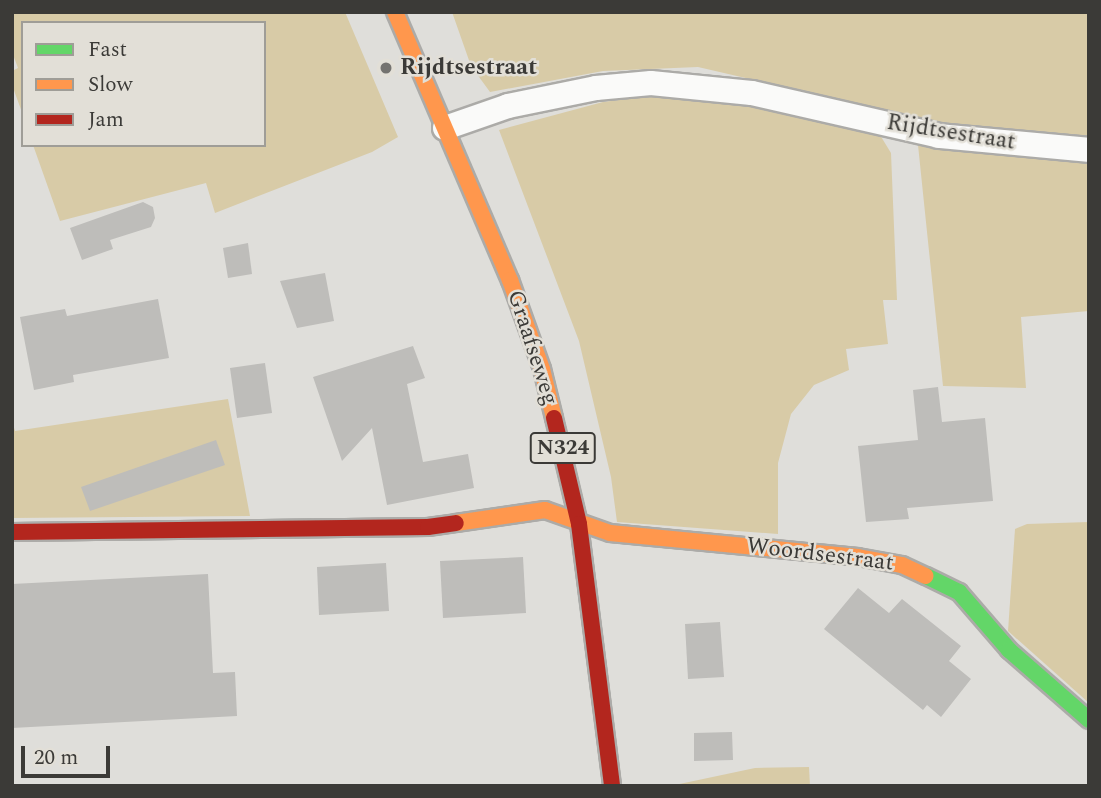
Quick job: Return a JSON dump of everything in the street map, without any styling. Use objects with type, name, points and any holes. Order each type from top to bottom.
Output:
[{"type":"street","name":"Graafseweg","points":[[395,12],[542,369],[579,524],[612,786]]},
{"type":"street","name":"Rijdtsestraat","points":[[445,128],[508,106],[596,88],[651,83],[752,93],[939,136],[1089,150]]},
{"type":"street","name":"Woordsestraat","points":[[12,532],[428,527],[545,510],[610,533],[902,565],[959,592],[1009,650],[1089,720]]},
{"type":"shaded area","points":[[12,12],[345,12],[398,137],[372,152],[215,213],[206,183],[60,221],[34,147],[266,147],[266,21],[21,21],[21,110],[12,85],[12,71],[18,68],[12,52]]},
{"type":"shaded area","points":[[452,12],[1089,12],[1089,136],[938,122],[698,67],[603,71],[490,92],[471,66]]},
{"type":"shaded area","points":[[667,94],[760,106],[880,135],[891,153],[897,300],[883,300],[888,344],[846,349],[849,370],[814,385],[791,414],[778,463],[778,534],[617,522],[611,477],[579,341],[499,130],[603,102]]},
{"type":"shaded area","points":[[918,145],[1089,163],[1089,311],[1021,317],[1026,388],[943,386]]},
{"type":"shaded area","points":[[228,399],[250,516],[12,518],[12,421],[15,431]]},
{"type":"shaded area","points":[[1089,522],[1089,703],[1008,631],[1015,529],[1027,524]]},
{"type":"shaded area","points":[[809,767],[810,786],[670,786],[755,768]]},
{"type":"building","points":[[143,202],[153,207],[155,218],[151,227],[110,240],[113,249],[82,260],[70,228]]},
{"type":"building","points":[[248,243],[252,274],[228,278],[223,248]]},
{"type":"building","points":[[325,273],[334,321],[297,328],[280,281]]},
{"type":"building","points":[[158,299],[169,358],[73,375],[74,382],[34,390],[20,317],[65,309],[67,316]]},
{"type":"building","points":[[413,346],[425,378],[407,384],[423,462],[468,454],[474,488],[387,505],[372,428],[342,461],[313,377]]},
{"type":"building","points":[[265,363],[272,413],[237,418],[230,368]]},
{"type":"building","points":[[938,387],[942,422],[985,418],[993,501],[907,508],[909,519],[866,522],[858,446],[918,440],[913,390]]},
{"type":"building","points":[[216,440],[225,465],[90,511],[81,487]]},
{"type":"building","points":[[523,557],[526,613],[443,618],[440,561]]},
{"type":"building","points":[[386,563],[389,611],[319,615],[317,567]]},
{"type":"building","points":[[208,574],[213,673],[235,672],[237,716],[12,728],[12,584]]},
{"type":"building","points":[[858,588],[889,613],[902,599],[961,646],[949,661],[971,679],[941,717],[927,705],[923,710],[824,629]]},
{"type":"building","points":[[720,622],[724,677],[688,679],[685,624]]},
{"type":"building","points":[[732,732],[733,760],[694,761],[694,733]]},
{"type":"traffic: fast","points":[[926,576],[959,592],[1009,650],[1089,720]]},
{"type":"traffic: slow","points":[[395,12],[510,280],[542,369],[554,418]]},
{"type":"traffic: slow","points":[[456,523],[545,510],[610,533],[858,557],[902,565],[926,576]]},
{"type":"traffic: jam","points":[[554,418],[579,524],[612,786]]},
{"type":"traffic: jam","points":[[12,532],[428,527],[456,523]]},
{"type":"place","name":"Rijdtsestraat","points":[[386,68]]}]
